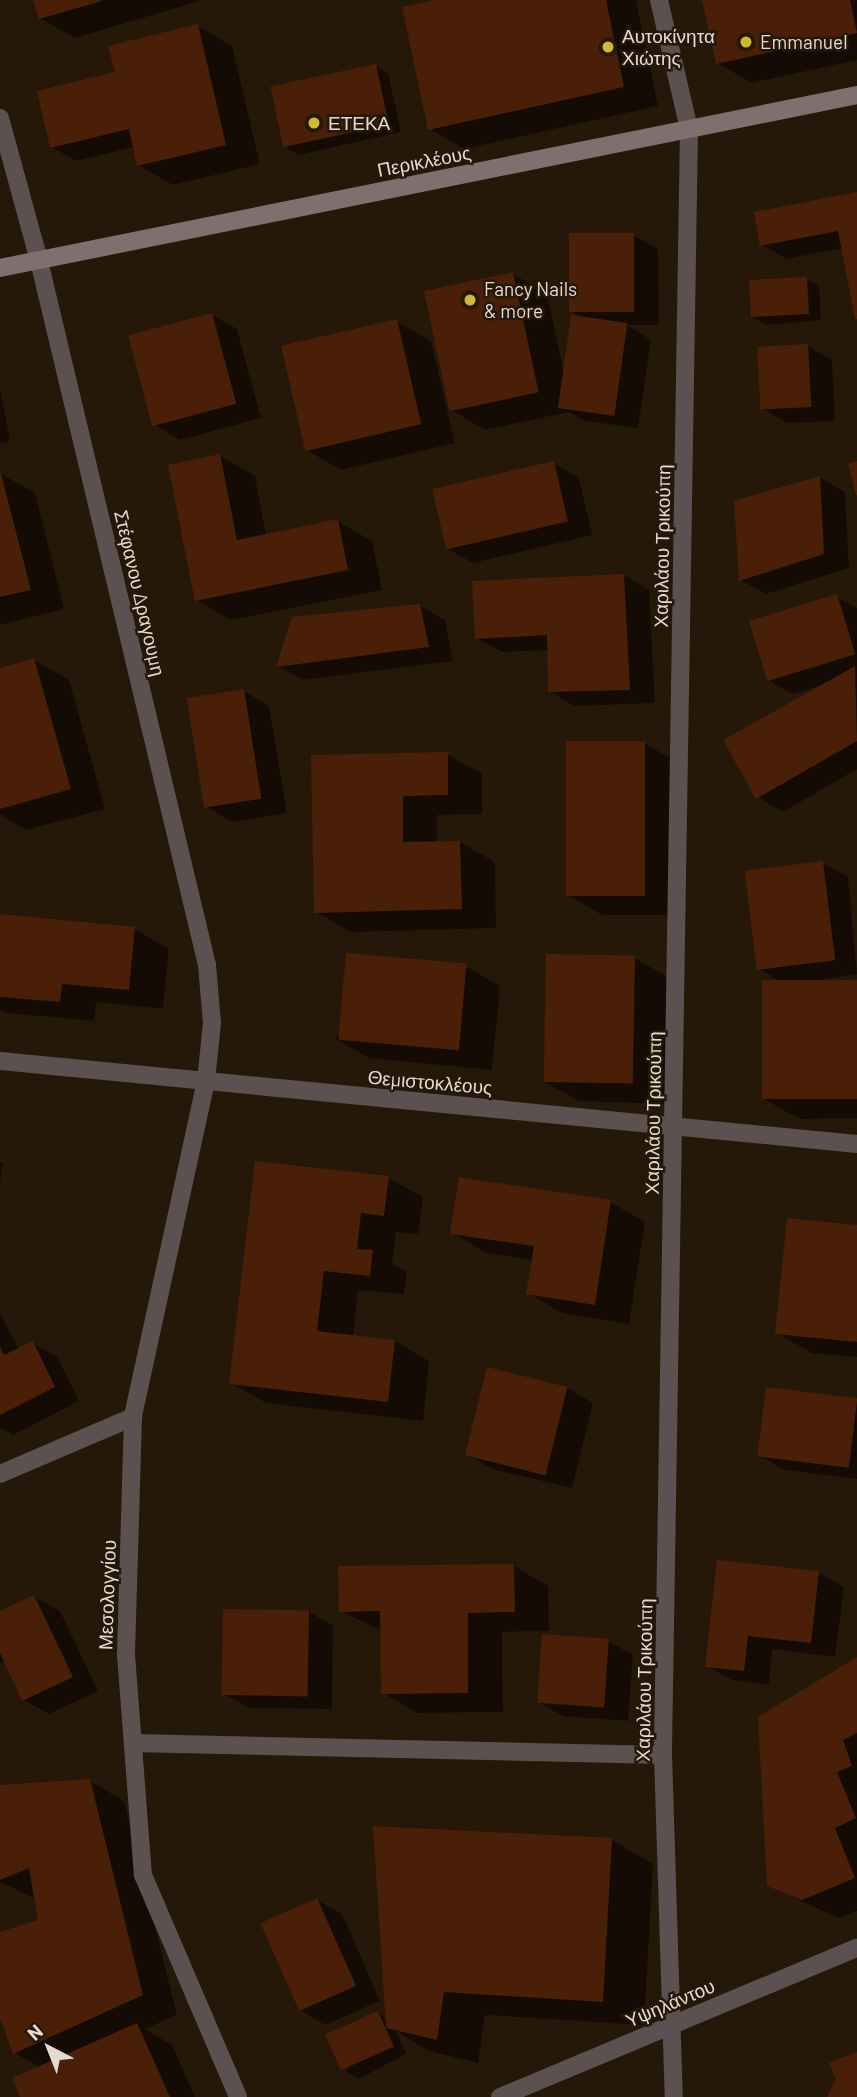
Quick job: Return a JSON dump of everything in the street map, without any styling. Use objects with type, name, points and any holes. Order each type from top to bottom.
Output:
[{"type":"main road","name":"Περικλέους","points":[[0,268],[857,95]]},
{"type":"street","name":"Χαριλάου Τρικούπη","points":[[659,0],[689,129],[663,1755],[669,2026],[674,2097]]},
{"type":"street","name":"Στέφανου Δραγουμη","points":[[0,118],[39,261],[208,965],[212,1023],[206,1082]]},
{"type":"street","name":"Θεμιστοκλέους","points":[[0,1061],[857,1144]]},
{"type":"street","name":"Μεσολογγίου","points":[[206,1082],[133,1417],[126,1655],[143,1875],[238,2097]]},
{"type":"street","points":[[0,1474],[133,1417]]},
{"type":"street","points":[[133,1744],[663,1755]]},
{"type":"street","name":"Υψηλάντου","points":[[500,2097],[857,1948]]},
{"type":"building","points":[[33,0],[101,0],[102,1],[39,19]]},
{"type":"building","points":[[435,0],[606,0],[624,87],[428,130],[402,7]]},
{"type":"building","points":[[702,0],[850,0],[857,33],[716,64]]},
{"type":"building","points":[[198,24],[226,145],[137,166],[129,129],[50,148],[37,91],[115,72],[108,46]]},
{"type":"building","points":[[376,64],[389,125],[283,147],[270,86]]},
{"type":"building","points":[[857,192],[855,319],[838,231],[760,246],[754,212]]},
{"type":"building","points":[[569,233],[634,233],[634,312],[569,312]]},
{"type":"building","points":[[513,272],[539,392],[450,411],[424,291]]},
{"type":"building","points":[[807,277],[809,314],[751,317],[749,280]]},
{"type":"building","points":[[212,313],[236,404],[152,426],[128,336]]},
{"type":"building","points":[[571,315],[627,323],[614,416],[558,408]]},
{"type":"building","points":[[397,319],[421,424],[305,451],[281,346]]},
{"type":"building","points":[[808,344],[811,407],[760,410],[757,347]]},
{"type":"building","points":[[220,454],[237,540],[338,519],[348,570],[195,601],[168,465]]},
{"type":"building","points":[[554,461],[568,521],[446,550],[432,489]]},
{"type":"building","points":[[857,461],[857,495],[856,495],[848,464]]},
{"type":"building","points":[[0,470],[31,590],[0,597]]},
{"type":"building","points":[[820,476],[824,554],[739,581],[734,501]]},
{"type":"building","points":[[624,574],[630,690],[548,692],[547,635],[475,639],[472,581]]},
{"type":"building","points":[[837,594],[855,654],[767,681],[749,621]]},
{"type":"building","points":[[420,604],[429,647],[276,667],[292,617]]},
{"type":"building","points":[[34,658],[71,789],[0,809],[0,668]]},
{"type":"building","points":[[855,666],[857,741],[756,799],[723,740]]},
{"type":"building","points":[[244,689],[261,799],[204,808],[187,698]]},
{"type":"building","points":[[566,741],[645,741],[645,896],[566,896]]},
{"type":"building","points":[[448,752],[448,795],[403,796],[403,842],[460,841],[462,909],[314,913],[311,755]]},
{"type":"building","points":[[823,861],[835,960],[757,970],[745,871]]},
{"type":"building","points":[[0,914],[135,927],[129,990],[62,984],[60,1002],[0,997]]},
{"type":"building","points":[[346,953],[467,964],[459,1050],[338,1040]]},
{"type":"building","points":[[546,954],[635,956],[633,1084],[544,1082]]},
{"type":"building","points":[[762,980],[857,980],[857,1099],[762,1099]]},
{"type":"building","points":[[255,1161],[389,1176],[384,1216],[361,1213],[357,1249],[373,1250],[370,1276],[324,1271],[317,1331],[395,1340],[388,1402],[229,1384]]},
{"type":"building","points":[[459,1177],[611,1200],[595,1305],[526,1294],[534,1246],[450,1234]]},
{"type":"building","points":[[787,1218],[857,1225],[857,1342],[775,1334]]},
{"type":"building","points":[[33,1341],[55,1387],[0,1415],[0,1347],[4,1355]]},
{"type":"building","points":[[487,1367],[568,1387],[546,1475],[465,1455]]},
{"type":"building","points":[[766,1387],[857,1398],[849,1468],[757,1456]]},
{"type":"building","points":[[717,1560],[819,1571],[811,1643],[748,1636],[744,1671],[705,1667]]},
{"type":"building","points":[[514,1564],[515,1612],[468,1613],[468,1693],[381,1694],[380,1611],[339,1612],[338,1566]]},
{"type":"building","points":[[34,1595],[73,1677],[22,1701],[0,1653],[0,1611]]},
{"type":"building","points":[[223,1609],[309,1611],[307,1696],[221,1695]]},
{"type":"building","points":[[542,1634],[609,1639],[604,1708],[537,1703]]},
{"type":"building","points":[[857,1657],[857,1733],[843,1740],[852,1766],[837,1772],[856,1818],[835,1828],[855,1878],[802,1900],[767,1886],[758,1717]]},
{"type":"building","points":[[90,1779],[143,1995],[13,2054],[0,2018],[0,1932],[38,1920],[29,1868],[0,1880],[0,1785]]},
{"type":"building","points":[[373,1826],[612,1838],[603,2002],[444,1992],[437,2040],[386,2028]]},
{"type":"building","points":[[317,1898],[356,1986],[299,2011],[260,1923]]},
{"type":"building","points":[[378,2011],[394,2047],[341,2070],[325,2035]]},
{"type":"building","points":[[137,2023],[170,2097],[20,2097],[12,2078]]},
{"type":"building","points":[[857,2052],[857,2097],[827,2097],[836,2079],[829,2063]]},
{"type":"place","name":"Emmanuel","points":[[746,42]]},
{"type":"place","name":"Αυτοκίνητα Χιώτης","points":[[608,47]]},
{"type":"place","name":"ΕΤΕΚΑ","points":[[314,123]]},
{"type":"place","name":"Fancy Nails & more","points":[[470,300]]}]
